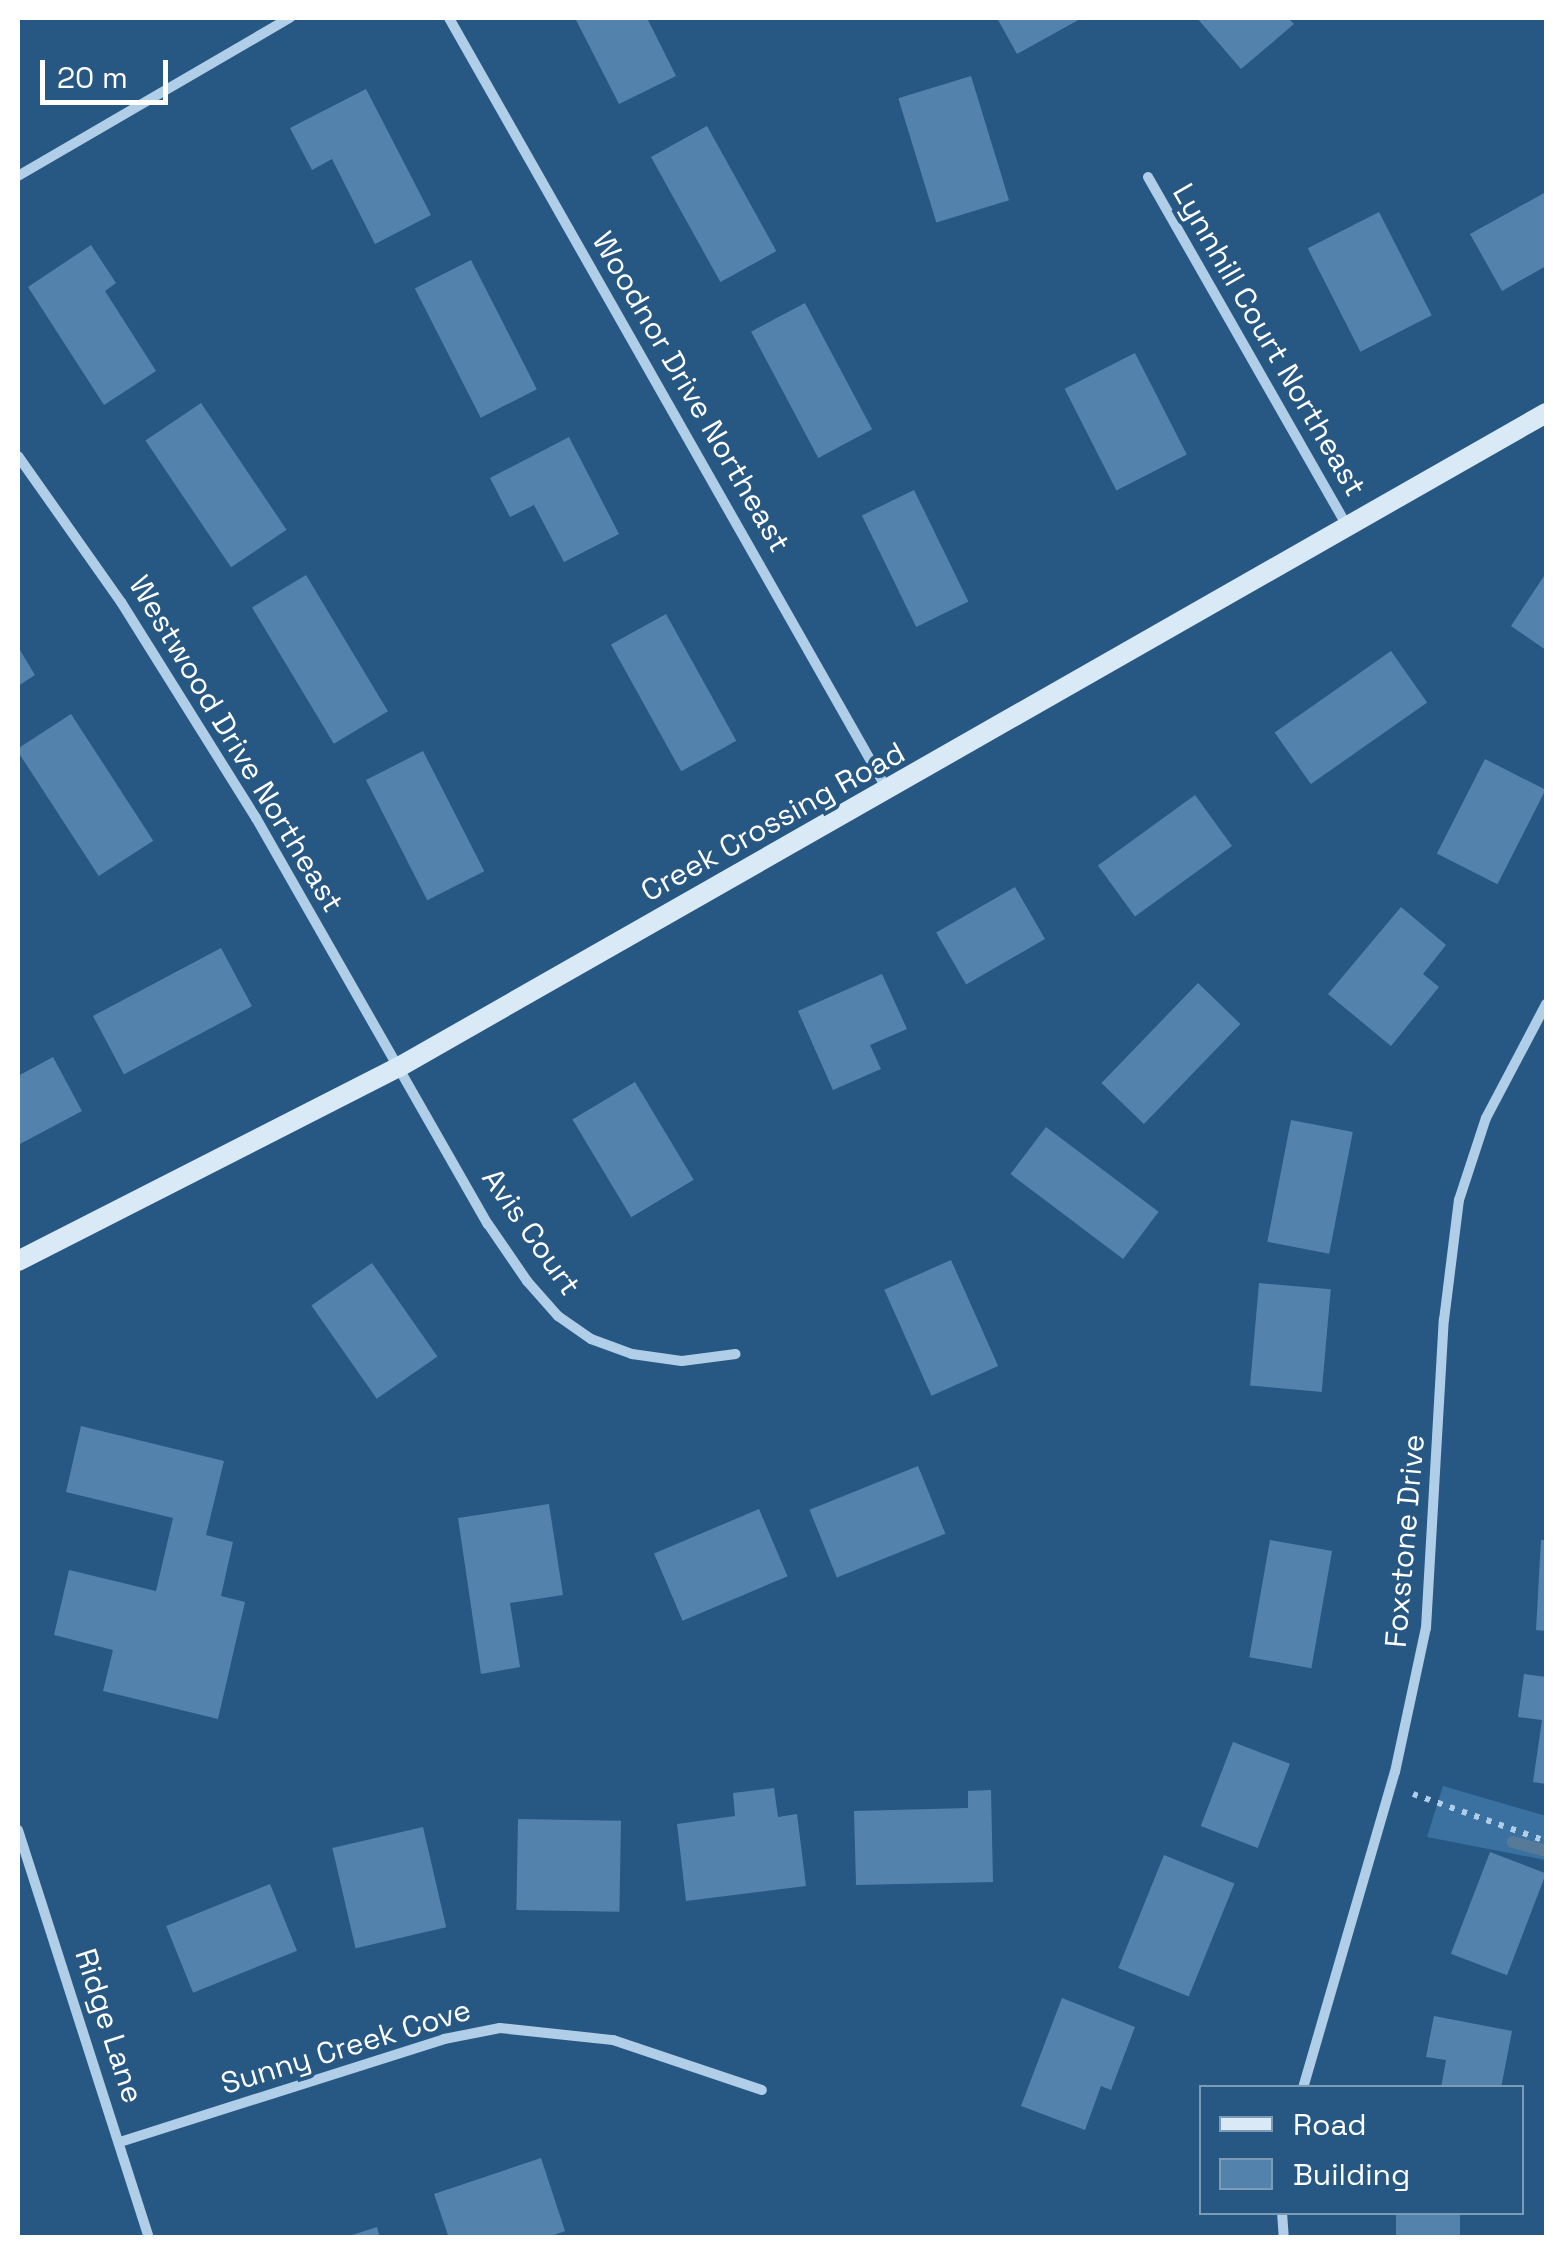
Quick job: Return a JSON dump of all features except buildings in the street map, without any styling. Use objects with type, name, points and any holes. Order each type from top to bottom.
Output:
[{"type":"street","points":[[18,176],[290,18]]},
{"type":"street","name":"Woodnor Drive Northeast","points":[[450,18],[888,792]]},
{"type":"street","name":"Lynnhill Court Northeast","points":[[1148,177],[1348,527]]},
{"type":"street","name":"Creek Crossing Road","points":[[18,1261],[398,1067],[888,792],[1546,413]]},
{"type":"street","name":"Westwood Drive Northeast","points":[[18,456],[121,602],[256,818],[398,1067]]},
{"type":"street","name":"Foxstone Drive","points":[[1305,2085],[1388,1785],[1426,1628],[1444,1320],[1459,1200],[1486,1118],[1546,1004]]},
{"type":"street","name":"Avis Court","points":[[398,1067],[488,1224],[558,1316],[590,1339],[632,1354],[682,1361],[736,1354]]},
{"type":"street","name":"Ridge Lane","points":[[18,1830],[149,2238]]},
{"type":"street","name":"Sunny Creek Cove","points":[[120,2142],[444,2038],[500,2028],[614,2040],[762,2090]]},
{"type":"path","points":[[1388,1785],[1546,1841]]},
{"type":"shaded area","points":[[1443,1786],[1546,1816],[1546,1860],[1427,1837]]},
{"type":"waterway","points":[[1513,1842],[1546,1851]]}]
